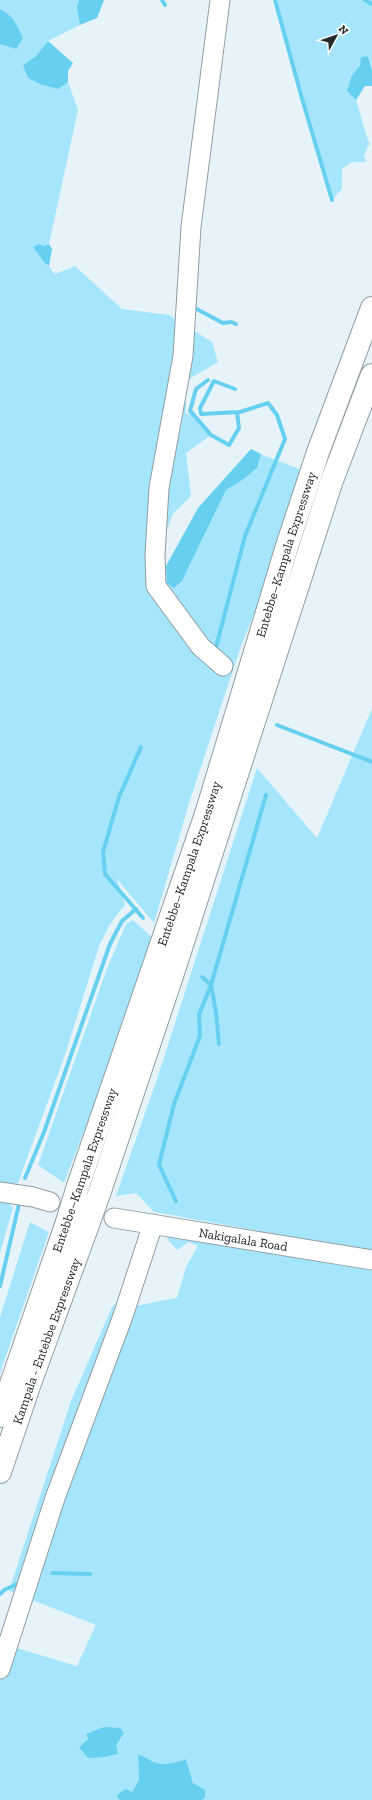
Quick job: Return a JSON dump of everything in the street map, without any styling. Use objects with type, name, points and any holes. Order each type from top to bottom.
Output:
[{"type":"highway","name":"Entebbe–Kampala Expressway","points":[[76,1229],[78,1186],[206,814],[287,546],[318,452],[372,308]]},
{"type":"highway","name":"Entebbe–Kampala Expressway","points":[[0,1416],[76,1229],[99,1194],[172,976],[331,483],[372,375]]},
{"type":"highway","name":"Kampala - Entebbe Expressway","points":[[0,1472],[29,1386],[76,1229]]},
{"type":"street","points":[[220,0],[191,227],[183,356],[159,488],[155,556],[156,586],[201,646],[223,666]]},
{"type":"street","points":[[0,1192],[33,1197],[50,1202]]},
{"type":"street","name":"Nakigalala Road","points":[[114,1218],[372,1260]]},
{"type":"street","points":[[0,1669],[55,1498],[123,1316],[153,1224]]},
{"type":"shaded area","points":[[0,0],[79,0],[77,8],[80,25],[48,41],[36,56],[23,65],[58,89],[68,82],[78,110],[49,244],[42,246],[38,244],[33,247],[55,274],[75,266],[122,309],[169,315],[212,342],[218,362],[186,381],[186,414],[193,414],[211,435],[186,453],[191,496],[173,514],[159,550],[166,566],[167,583],[182,581],[226,490],[244,479],[257,468],[261,454],[304,471],[271,571],[241,646],[190,800],[154,923],[117,879],[125,905],[110,924],[99,946],[65,1055],[18,1183],[0,1183],[0,44],[16,49],[16,31],[13,20],[6,12],[0,9]]},
{"type":"shaded area","points":[[79,0],[104,0],[97,18],[80,25],[77,8]]},
{"type":"shaded area","points":[[275,0],[372,0],[372,67],[368,56],[362,57],[360,65],[351,77],[347,91],[356,100],[369,144],[364,156],[366,162],[352,162],[342,169],[342,189],[332,200],[301,95]]},
{"type":"shaded area","points":[[0,9],[11,17],[17,25],[23,38],[16,49],[0,44]]},
{"type":"shaded area","points":[[48,41],[73,63],[68,71],[68,82],[58,89],[40,84],[28,78],[23,65],[36,56]]},
{"type":"shaded area","points":[[368,56],[372,70],[372,86],[365,86],[356,100],[347,91],[351,77],[360,65],[361,57]]},
{"type":"shaded area","points":[[38,244],[43,246],[49,244],[52,249],[49,266],[33,247]]},
{"type":"shaded area","points":[[251,449],[261,454],[257,468],[244,479],[226,490],[182,581],[174,588],[167,583],[166,566],[198,508]]},
{"type":"shaded area","points":[[372,709],[372,1251],[154,1212],[136,1193],[116,1196],[158,1076],[257,768],[317,838]]},
{"type":"shaded area","points":[[133,920],[156,941],[64,1183],[38,1165],[106,971],[126,924]]},
{"type":"shaded area","points":[[0,1200],[6,1200],[13,1208],[0,1253]]},
{"type":"shaded area","points":[[30,1222],[49,1232],[0,1373],[0,1317]]},
{"type":"shaded area","points":[[172,1232],[256,1252],[285,1253],[372,1266],[372,1800],[202,1800],[205,1798],[193,1783],[186,1759],[167,1764],[160,1764],[138,1756],[139,1780],[132,1792],[118,1795],[119,1800],[0,1800],[0,1643],[77,1666],[96,1625],[9,1591],[71,1401],[112,1307],[115,1304],[134,1306],[177,1298],[186,1267],[198,1246],[189,1242],[177,1250],[167,1239]],"holes":[[[86,1735],[105,1757],[79,1747],[88,1739]]]},
{"type":"shaded area","points":[[104,1727],[120,1728],[124,1733],[116,1745],[118,1754],[105,1757],[88,1758],[79,1747],[88,1739],[86,1734]]},
{"type":"shaded area","points":[[138,1755],[160,1764],[186,1759],[193,1783],[205,1790],[205,1798],[202,1800],[119,1800],[117,1795],[126,1789],[132,1792],[139,1780]]},
{"type":"waterway","points":[[162,0],[165,5]]},
{"type":"waterway","points":[[275,0],[332,200]]},
{"type":"waterway","points":[[365,0],[372,4]]},
{"type":"waterway","points":[[191,306],[223,323],[231,322],[236,324]]},
{"type":"waterway","points":[[208,380],[196,389],[190,411],[211,435],[229,445],[239,428],[237,412]]},
{"type":"waterway","points":[[215,651],[245,536],[285,439],[277,415],[268,403],[240,412],[201,414],[200,408],[214,381],[235,389]]},
{"type":"waterway","points":[[277,725],[372,762]]},
{"type":"waterway","points":[[141,747],[119,797],[103,852],[105,874],[143,918]]},
{"type":"waterway","points":[[176,1201],[159,1165],[174,1104],[200,1036],[199,1015],[211,985],[266,795]]},
{"type":"waterway","points":[[25,1178],[44,1132],[110,944],[122,921],[136,909]]},
{"type":"waterway","points":[[202,977],[211,985],[216,1012],[219,1044]]},
{"type":"waterway","points":[[0,1286],[19,1204]]},
{"type":"waterway","points":[[52,1573],[90,1574]]},
{"type":"waterway","points":[[0,1594],[4,1590],[17,1584]]}]
